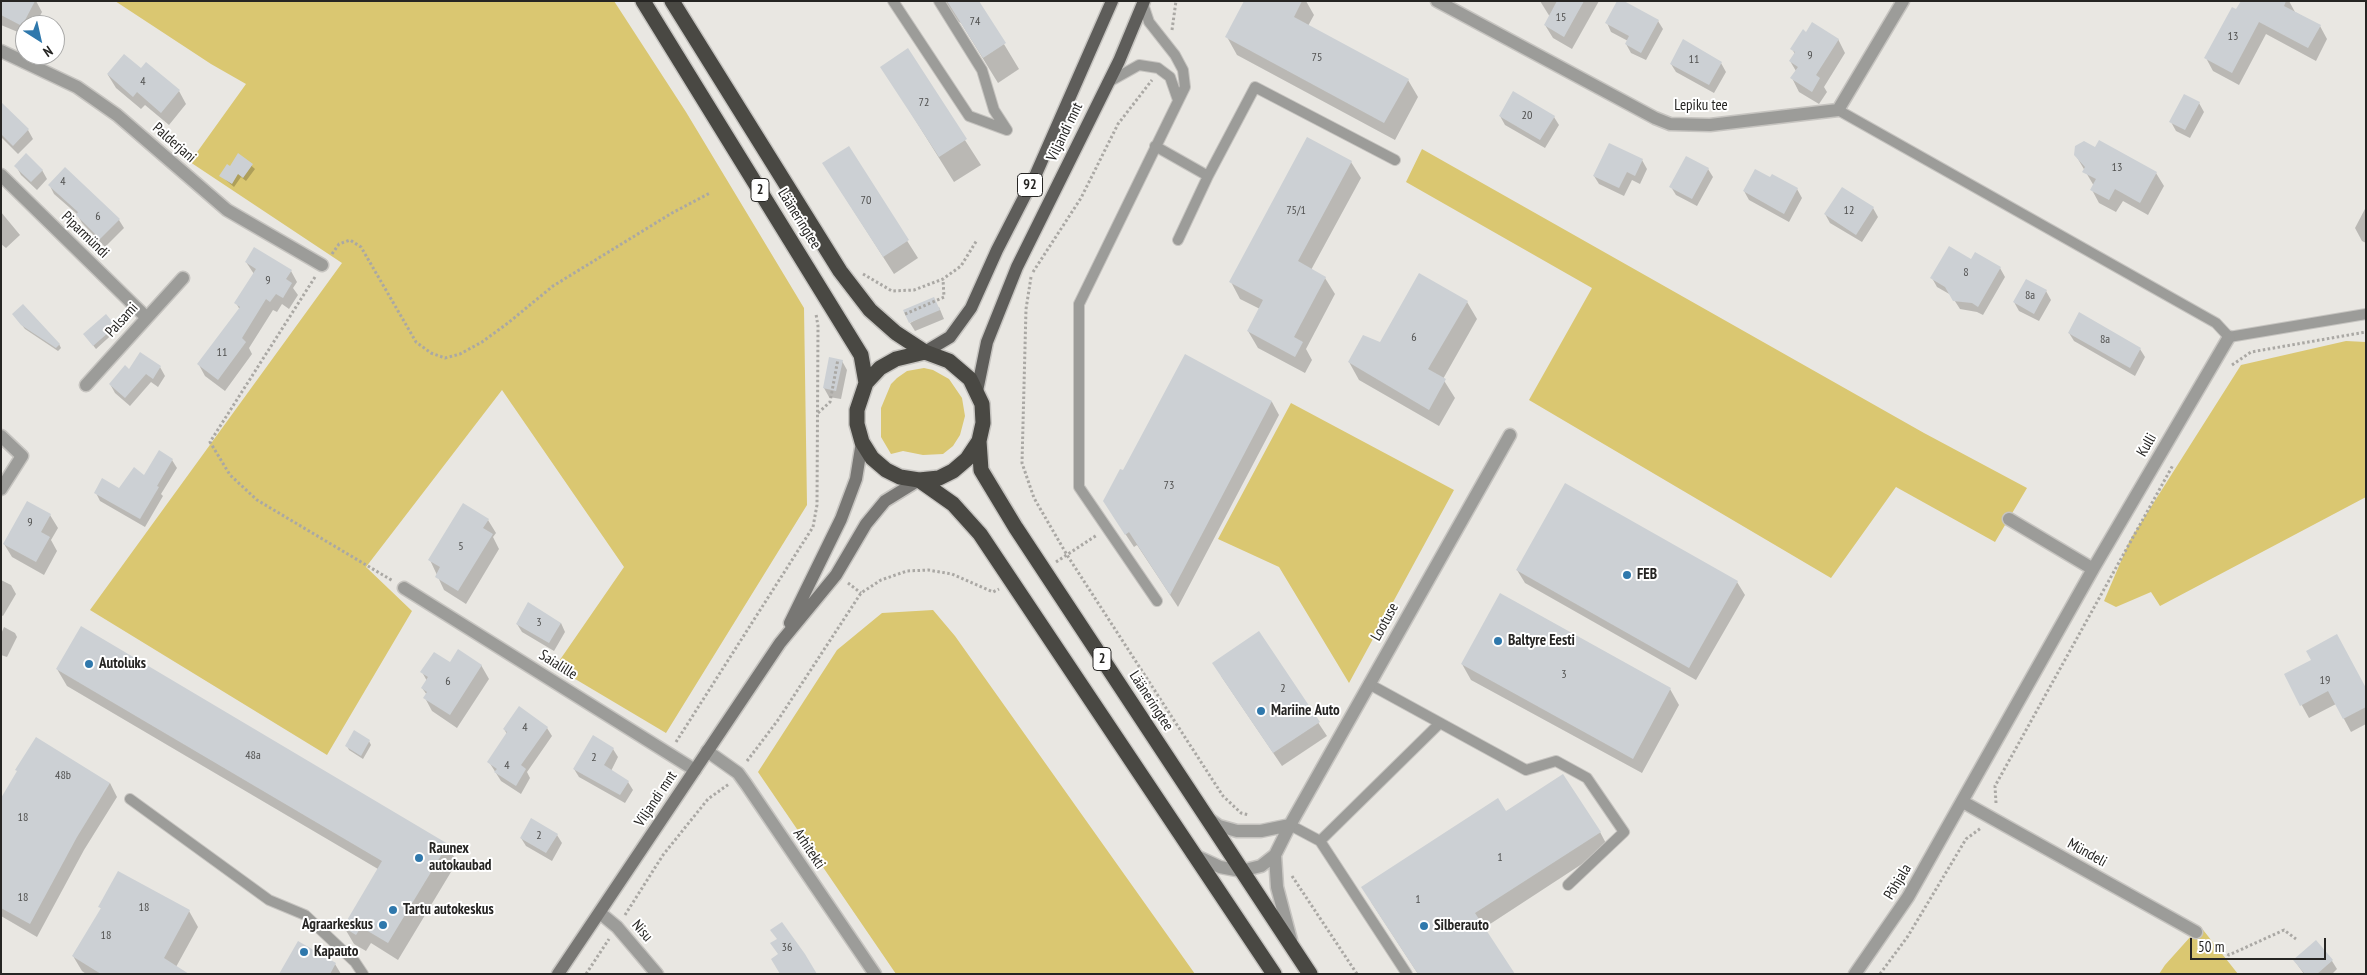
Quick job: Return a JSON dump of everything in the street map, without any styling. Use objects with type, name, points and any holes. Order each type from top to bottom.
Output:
[{"type":"highway","name":"Lääneringtee","points":[[643,1],[861,355],[866,383]]},
{"type":"highway","name":"Lääneringtee","points":[[672,1],[840,271],[870,310],[896,333],[925,352],[949,361],[962,370],[977,391],[982,404],[983,423],[979,441],[981,470],[1016,528],[1310,974]]},
{"type":"highway","name":"Lääneringtee","points":[[925,352],[896,359],[880,368],[866,383],[857,410],[857,424],[862,442],[872,458],[886,470],[900,477],[919,480],[939,478],[953,471],[967,459],[979,441]]},
{"type":"highway","name":"Lääneringtee","points":[[919,480],[953,504],[980,534],[1191,853],[1274,974]]},
{"type":"main road","name":"Viljandi mnt","points":[[925,352],[950,337],[972,308],[998,250],[1036,174],[1112,1]]},
{"type":"main road","name":"Viljandi mnt","points":[[977,391],[987,342],[1017,267],[1108,83],[1144,2]]},
{"type":"street","name":"Lepiku tee","points":[[1437,1],[1655,118],[1670,124],[1710,125],[1838,110]]},
{"type":"street","points":[[1838,110],[1903,1]]},
{"type":"street","name":"Palderjani","points":[[1,51],[77,87],[117,115],[227,210],[322,265]]},
{"type":"street","name":"Piparmündi","points":[[1,175],[146,317]]},
{"type":"street","name":"Palsami","points":[[86,384],[184,278]]},
{"type":"street","name":"Kulli","points":[[1963,802],[2093,569],[2229,337]]},
{"type":"street","name":"Lootuse","points":[[1275,855],[1290,825],[1510,435]]},
{"type":"street","points":[[1,436],[22,456],[1,489]]},
{"type":"street","name":"Viljandi mnt","points":[[780,643],[841,519],[856,479],[862,442]]},
{"type":"street","name":"Viljandi mnt","points":[[558,974],[780,643],[836,575],[866,524],[885,501],[919,480]]},
{"type":"street","points":[[2009,519],[2093,569]]},
{"type":"street","name":"Saialille","points":[[404,588],[695,770]]},
{"type":"street","name":"Arhitekti","points":[[707,751],[738,773],[875,974]]},
{"type":"street","name":"Mündeli","points":[[1963,802],[2196,932]]},
{"type":"street","name":"Põhjala","points":[[1854,974],[1908,897],[1963,802]]},
{"type":"street","points":[[1204,814],[1211,821],[1230,829],[1261,831],[1290,825]]},
{"type":"street","points":[[1191,853],[1220,867],[1241,872],[1261,866],[1275,855]]},
{"type":"street","points":[[1275,855],[1280,900],[1294,949]]},
{"type":"street","name":"Nisu","points":[[600,913],[617,927],[657,974]]},
{"type":"lane","points":[[893,1],[970,116],[1007,130],[994,110],[982,70],[939,1]]},
{"type":"lane","points":[[1144,2],[1149,22],[1168,46],[1183,70],[1186,87],[1155,146],[1079,304],[1080,487],[1157,601]]},
{"type":"lane","points":[[1108,83],[1140,65],[1158,68],[1170,77],[1178,100]]},
{"type":"lane","points":[[1178,240],[1208,176],[1255,87],[1395,160]]},
{"type":"lane","points":[[1838,110],[2216,323],[2229,337],[2366,314]]},
{"type":"lane","points":[[1155,146],[1208,176]]},
{"type":"lane","points":[[1369,684],[1526,770],[1556,762],[1587,778],[1624,832],[1568,885]]},
{"type":"lane","points":[[1320,841],[1440,723]]},
{"type":"lane","points":[[130,800],[269,900],[305,915],[355,962],[363,974]]},
{"type":"lane","points":[[1290,825],[1320,841],[1407,974]]},
{"type":"path","points":[[1168,46],[1176,1]]},
{"type":"path","points":[[1158,68],[1153,79],[1118,124],[1081,198],[1031,276],[1026,309],[1022,463],[1034,498],[1067,555],[1223,796],[1241,813],[1252,816],[1261,831]]},
{"type":"path","points":[[404,588],[257,500],[230,476],[210,442],[322,265],[339,244],[350,240],[362,247],[416,342],[431,353],[445,358],[460,354],[482,342],[553,286],[672,213],[710,193]]},
{"type":"path","points":[[863,273],[892,291],[914,290],[943,279],[961,266],[978,240]]},
{"type":"path","points":[[905,314],[944,297],[943,279]]},
{"type":"path","points":[[669,753],[813,528],[817,505],[818,326],[813,309]]},
{"type":"path","points":[[2230,367],[2251,352],[2366,332]]},
{"type":"path","points":[[817,413],[830,402],[838,359]]},
{"type":"path","points":[[1880,974],[1908,936],[1966,839],[1979,831],[1988,816],[1996,802],[1995,786],[2175,463]]},
{"type":"path","points":[[1053,564],[1108,528]]},
{"type":"path","points":[[847,582],[861,593],[881,580],[907,571],[928,570],[952,574],[994,592],[1002,587]]},
{"type":"path","points":[[1275,855],[1289,872],[1357,974]]},
{"type":"path","points":[[2196,932],[2229,955],[2284,930],[2296,939]]},
{"type":"shaded area","points":[[115,1],[614,1],[686,112],[804,308],[807,505],[666,733],[555,667],[624,567],[502,390],[366,567],[412,611],[327,755],[90,610],[342,263],[190,162],[246,84],[211,64]]},
{"type":"shaded area","points":[[1422,149],[1924,433],[2027,488],[1995,542],[1896,487],[1831,578],[1529,400],[1592,288],[1406,182]]},
{"type":"shaded area","points":[[2346,341],[2366,342],[2366,497],[2160,606],[2151,592],[2116,607],[2104,601],[2130,540],[2241,365]]},
{"type":"shaded area","points":[[924,368],[933,370],[949,379],[962,398],[965,416],[960,435],[953,446],[943,454],[923,455],[903,451],[891,454],[881,437],[881,408],[891,384],[897,378],[907,371]]},
{"type":"shaded area","points":[[1291,403],[1454,490],[1349,683],[1279,567],[1218,539]]},
{"type":"shaded area","points":[[933,610],[955,636],[1195,974],[896,974],[758,772],[837,650],[882,613]]},
{"type":"shaded area","points":[[2200,926],[2238,974],[2159,974],[2165,965]]},
{"type":"building","points":[[1,1],[35,1],[28,15],[15,15],[15,22],[1,15]]},
{"type":"building","points":[[947,1],[979,1],[1006,43],[983,58]]},
{"type":"building","points":[[1244,1],[1302,1],[1294,17],[1409,79],[1384,123],[1225,37]]},
{"type":"building","points":[[1557,1],[1584,1],[1564,37],[1544,25]]},
{"type":"building","points":[[1617,1],[1624,1],[1659,20],[1641,53],[1625,44],[1629,36],[1605,23]]},
{"type":"building","points":[[2241,1],[2286,1],[2284,6],[2321,25],[2308,48],[2259,22],[2232,73],[2204,58],[2232,7],[2236,9]]},
{"type":"building","points":[[1812,22],[1839,39],[1816,75],[1820,78],[1812,92],[1790,78],[1798,67],[1789,61],[1795,52],[1790,49],[1803,29],[1806,32]]},
{"type":"building","points":[[1683,39],[1722,62],[1709,85],[1670,64]]},
{"type":"building","points":[[908,48],[967,139],[939,157],[880,67]]},
{"type":"building","points":[[124,54],[141,68],[146,62],[180,90],[161,113],[137,92],[133,97],[107,74]]},
{"type":"building","points":[[1513,91],[1555,116],[1540,140],[1499,116]]},
{"type":"building","points":[[2184,94],[2200,102],[2185,130],[2169,122]]},
{"type":"building","points":[[1,102],[29,129],[13,146],[1,134]]},
{"type":"building","points":[[1307,137],[1352,161],[1298,261],[1326,277],[1294,337],[1303,342],[1295,357],[1247,331],[1263,300],[1229,282]]},
{"type":"building","points":[[2099,140],[2157,172],[2140,203],[2115,189],[2109,200],[2090,190],[2096,179],[2082,172],[2085,167],[2074,155],[2075,146],[2084,141],[2095,147]]},
{"type":"building","points":[[1609,143],[1643,159],[1635,176],[1627,172],[1619,188],[1593,176]]},
{"type":"building","points":[[849,146],[909,240],[883,257],[822,163]]},
{"type":"building","points":[[26,153],[43,170],[31,182],[14,166]]},
{"type":"building","points":[[238,153],[253,164],[243,178],[238,174],[232,184],[219,176],[227,164],[230,166]]},
{"type":"building","points":[[1686,156],[1709,168],[1692,199],[1669,187]]},
{"type":"building","points":[[65,167],[120,219],[100,239],[76,215],[78,212],[48,185]]},
{"type":"building","points":[[1755,169],[1770,177],[1772,174],[1798,188],[1784,214],[1743,191]]},
{"type":"building","points":[[1842,187],[1874,207],[1856,235],[1824,214]]},
{"type":"building","points":[[1949,246],[1971,259],[1975,252],[2001,267],[1978,307],[1972,303],[1953,301],[1945,287],[1930,278]]},
{"type":"building","points":[[254,247],[292,270],[286,279],[292,283],[283,298],[276,294],[270,302],[266,299],[242,338],[246,342],[218,380],[197,364],[240,307],[234,303],[256,269],[245,262]]},
{"type":"building","points":[[1419,273],[1468,301],[1428,369],[1446,379],[1429,410],[1348,362],[1363,335],[1380,342]]},
{"type":"building","points":[[2026,279],[2047,290],[2034,314],[2013,302]]},
{"type":"building","points":[[934,297],[940,310],[909,323],[903,310]]},
{"type":"building","points":[[23,304],[60,344],[56,348],[21,325],[12,314]]},
{"type":"building","points":[[2079,312],[2141,348],[2130,368],[2068,333]]},
{"type":"building","points":[[106,314],[116,326],[93,346],[83,334]]},
{"type":"building","points":[[140,352],[161,366],[153,379],[146,374],[125,398],[109,384],[125,365],[129,369]]},
{"type":"building","points":[[1185,354],[1272,401],[1170,595],[1129,532],[1125,535],[1103,501],[1120,469],[1123,470]]},
{"type":"building","points":[[829,357],[843,360],[836,391],[823,388]]},
{"type":"building","points":[[159,450],[173,459],[140,519],[94,493],[102,478],[119,488],[134,467],[144,475]]},
{"type":"building","name":"FEB","points":[[1565,483],[1738,581],[1689,668],[1516,570]]},
{"type":"building","points":[[27,501],[51,514],[41,532],[50,537],[36,562],[3,544]]},
{"type":"building","points":[[463,503],[489,519],[483,528],[493,534],[458,591],[435,577],[440,567],[428,560]]},
{"type":"building","points":[[1500,593],[1671,688],[1633,759],[1461,664]]},
{"type":"building","points":[[528,602],[561,623],[549,643],[516,624]]},
{"type":"building","points":[[81,626],[448,844],[388,943],[361,927],[356,935],[343,927],[382,861],[56,669]]},
{"type":"building","points":[[1259,631],[1320,722],[1273,753],[1212,663]]},
{"type":"building","points":[[2337,634],[2366,688],[2366,707],[2343,719],[2328,691],[2300,706],[2284,674],[2311,660],[2306,651]]},
{"type":"building","points":[[458,649],[482,665],[450,715],[423,698],[427,692],[421,688],[428,677],[420,672],[434,652],[450,662]]},
{"type":"building","points":[[519,706],[548,727],[521,765],[526,769],[516,786],[494,772],[497,769],[487,762],[507,732],[503,729]]},
{"type":"building","points":[[354,730],[370,740],[361,756],[345,746]]},
{"type":"building","points":[[593,735],[614,748],[604,765],[629,781],[620,795],[573,769]]},
{"type":"building","points":[[36,737],[110,783],[77,837],[30,924],[1,908],[1,798],[17,771],[15,770]]},
{"type":"building","points":[[1563,774],[1601,832],[1475,913],[1515,974],[1418,974],[1361,887],[1498,798],[1506,811]]},
{"type":"building","points":[[531,818],[558,834],[546,853],[520,838]]},
{"type":"building","points":[[118,871],[190,910],[164,958],[189,974],[101,974],[72,956],[101,908],[98,907]]},
{"type":"building","points":[[782,922],[817,974],[780,974],[771,959],[778,954],[770,943],[777,939],[770,930]]},
{"type":"building","points":[[2316,940],[2333,960],[2317,974],[2305,974],[2293,960]]},
{"type":"building","name":"Kapauto","points":[[298,941],[336,963],[330,974],[279,974]]},
{"type":"place","name":"FEB","points":[[1627,575]]},
{"type":"place","name":"Baltyre Eesti","points":[[1498,641]]},
{"type":"place","name":"Autoluks","points":[[89,664]]},
{"type":"place","name":"Mariine Auto","points":[[1261,711]]},
{"type":"place","name":"Raunex autokaubad","points":[[419,858]]},
{"type":"place","name":"Tartu autokeskus","points":[[393,910]]},
{"type":"place","name":"Agraarkeskus","points":[[383,925]]},
{"type":"place","name":"Silberauto","points":[[1424,926]]},
{"type":"place","name":"Kapauto","points":[[304,952]]}]
